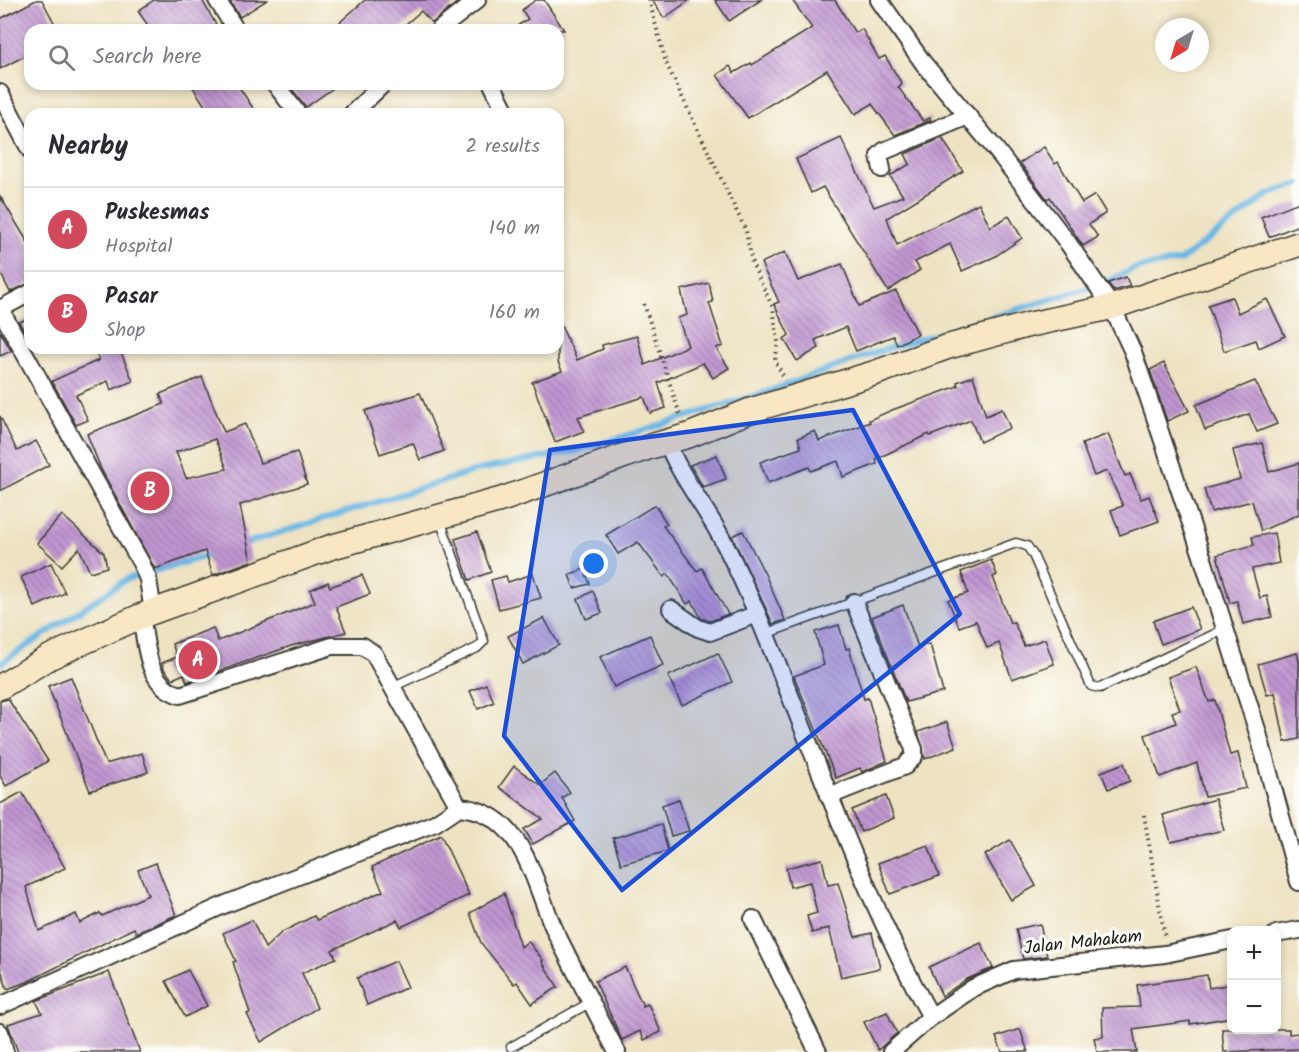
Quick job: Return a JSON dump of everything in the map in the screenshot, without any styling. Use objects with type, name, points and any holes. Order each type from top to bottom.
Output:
[{"type":"street","points":[[217,0],[232,24]]},
{"type":"street","points":[[457,23],[477,0]]},
{"type":"street","points":[[879,0],[924,64],[1068,243],[1108,301],[1133,352],[1165,443],[1223,630],[1294,845],[1299,882]]},
{"type":"street","points":[[280,90],[293,108]]},
{"type":"street","points":[[358,108],[377,90]]},
{"type":"street","points":[[495,90],[504,108]]},
{"type":"street","points":[[0,93],[24,139]]},
{"type":"street","points":[[882,169],[879,156],[884,151],[968,116]]},
{"type":"street","points":[[0,687],[50,657],[147,614],[331,547],[503,499],[668,442],[749,411],[875,373],[947,347],[1299,244]]},
{"type":"street","points":[[24,296],[0,309],[24,352]]},
{"type":"street","points":[[25,354],[148,579],[147,614],[155,679],[162,687],[180,695],[332,646],[356,645],[369,650],[378,659],[459,807]]},
{"type":"street","points":[[668,442],[673,457],[721,536],[757,614],[829,796],[900,961],[931,1017]]},
{"type":"street","points":[[829,796],[905,766],[914,756],[914,748],[854,602]]},
{"type":"street","points":[[671,609],[704,631],[710,632],[757,614]]},
{"type":"street","points":[[0,1006],[226,904],[426,827],[459,807],[474,808],[489,814],[523,850],[555,930],[617,1052]]},
{"type":"street","points":[[753,919],[818,1052]]},
{"type":"street","points":[[1281,933],[1299,930]]},
{"type":"street","name":"Jalan Mahakam","points":[[891,1052],[931,1017],[973,988],[1014,970],[1165,954],[1227,941]]},
{"type":"street","points":[[0,1032],[5,1052]]},
{"type":"lane","points":[[392,687],[481,646],[484,641],[438,517]]},
{"type":"lane","points":[[765,634],[1016,543],[1022,544],[1033,555],[1091,686],[1100,688],[1223,630]]},
{"type":"lane","points":[[512,1047],[591,1002]]},
{"type":"path","points":[[649,0],[666,63],[746,231],[752,263],[773,308],[778,342],[775,361],[780,368]]},
{"type":"path","points":[[644,304],[680,416]]},
{"type":"path","points":[[1144,815],[1165,954]]},
{"type":"highlighted area","points":[[853,410],[960,614],[622,890],[504,736],[550,450]]},
{"type":"building","points":[[36,0],[42,0],[55,24],[24,24],[24,56],[0,69],[0,19]]},
{"type":"building","points":[[154,0],[202,0],[216,24],[147,24],[138,11]]},
{"type":"building","points":[[229,0],[267,0],[240,17]]},
{"type":"building","points":[[365,0],[460,0],[432,23],[421,11],[406,24],[338,24]]},
{"type":"building","points":[[536,0],[544,0],[560,24],[520,24],[528,19],[522,10]]},
{"type":"building","points":[[652,0],[690,0],[664,18]]},
{"type":"building","points":[[715,0],[761,0],[729,21]]},
{"type":"building","points":[[792,0],[835,0],[855,33],[862,29],[879,59],[885,56],[902,84],[898,87],[923,121],[930,118],[931,120],[895,135],[872,104],[855,114],[827,70],[748,118],[717,75],[730,66],[734,73],[751,63],[752,65],[812,28]]},
{"type":"building","points":[[195,90],[241,90],[253,108],[206,108]]},
{"type":"building","points":[[293,90],[330,90],[306,107]]},
{"type":"building","points":[[841,138],[874,207],[903,196],[890,176],[910,164],[905,154],[942,138],[963,171],[887,218],[897,245],[979,203],[990,227],[1009,216],[1022,238],[994,257],[962,271],[950,244],[915,262],[920,270],[888,291],[823,187],[811,193],[796,159]]},
{"type":"building","points":[[1044,147],[1055,164],[1058,162],[1082,203],[1095,195],[1106,213],[1089,224],[1098,237],[1083,246],[1050,197],[1047,199],[1020,163]]},
{"type":"building","points":[[0,196],[24,236],[24,286],[10,292],[0,272]]},
{"type":"building","points":[[1299,202],[1299,225],[1269,237],[1261,217]]},
{"type":"building","points":[[785,252],[798,281],[842,264],[859,306],[896,291],[918,334],[897,345],[893,336],[856,351],[846,327],[815,340],[819,348],[797,361],[784,339],[789,335],[774,304],[779,302],[761,263]]},
{"type":"building","points":[[1126,277],[1130,286],[1114,291],[1108,283]]},
{"type":"building","points":[[709,283],[713,302],[709,303],[723,346],[716,348],[729,368],[713,378],[703,363],[658,383],[666,408],[650,413],[644,397],[578,417],[584,431],[555,442],[532,382],[562,371],[558,362],[558,354],[564,354],[564,332],[577,360],[603,349],[602,345],[637,336],[645,365],[688,346],[678,318],[687,315],[681,290]]},
{"type":"building","points":[[1232,297],[1238,313],[1267,299],[1285,336],[1259,348],[1256,340],[1224,351],[1208,305]]},
{"type":"building","points":[[24,320],[24,331],[19,322]]},
{"type":"building","points":[[0,331],[11,351],[0,356]]},
{"type":"building","points":[[96,354],[122,354],[133,381],[111,390],[108,381],[76,395],[88,420],[76,425],[52,381],[99,360]]},
{"type":"building","points":[[1164,363],[1189,411],[1167,421],[1150,370]]},
{"type":"building","points":[[973,376],[986,416],[1002,409],[1010,428],[980,442],[971,420],[930,436],[929,434],[876,459],[877,464],[843,477],[838,461],[811,471],[809,467],[768,483],[760,462],[801,448],[798,438],[815,431],[819,441],[870,422],[869,420],[892,410],[958,386],[957,382]]},
{"type":"building","points":[[202,377],[224,432],[245,424],[260,463],[297,452],[307,484],[240,505],[251,561],[213,575],[205,551],[155,569],[101,469],[87,434],[164,404],[160,394]],"holes":[[[215,439],[227,469],[186,478],[176,452]]]},
{"type":"building","points":[[1255,381],[1277,424],[1257,432],[1249,414],[1205,430],[1196,405]]},
{"type":"building","points":[[420,393],[444,451],[420,460],[413,443],[380,454],[365,411]]},
{"type":"building","points":[[0,416],[17,451],[36,441],[49,465],[0,491]]},
{"type":"building","points":[[1108,434],[1125,476],[1130,474],[1141,499],[1149,496],[1159,521],[1120,535],[1111,510],[1123,506],[1107,471],[1094,476],[1082,444]]},
{"type":"building","points":[[1262,443],[1269,472],[1299,463],[1299,514],[1261,531],[1252,501],[1211,512],[1204,489],[1240,479],[1233,450]]},
{"type":"building","points":[[717,455],[726,479],[703,487],[690,465]]},
{"type":"building","points":[[655,505],[667,524],[663,526],[697,571],[702,568],[728,614],[710,621],[701,618],[692,601],[687,604],[668,574],[664,577],[638,542],[618,554],[606,535]]},
{"type":"building","points":[[62,515],[104,553],[107,567],[90,572],[79,548],[62,566],[37,543]]},
{"type":"building","points":[[743,531],[785,620],[773,624],[732,536]]},
{"type":"building","points":[[477,532],[491,572],[469,580],[455,539]]},
{"type":"building","points":[[1274,533],[1279,563],[1252,569],[1260,598],[1267,596],[1272,617],[1243,624],[1237,601],[1230,603],[1217,555],[1254,545],[1252,537]]},
{"type":"building","points":[[991,560],[997,575],[993,577],[1010,623],[1014,622],[1024,646],[1045,639],[1054,664],[1012,679],[999,643],[987,648],[976,621],[959,627],[948,600],[968,593],[961,572]]},
{"type":"building","points":[[51,563],[65,593],[35,607],[21,577]]},
{"type":"building","points":[[584,569],[590,584],[574,588],[569,575]]},
{"type":"building","points":[[533,574],[541,598],[499,609],[491,580],[506,576],[508,582]]},
{"type":"building","points":[[362,575],[370,594],[336,607],[346,632],[291,646],[187,682],[184,674],[172,679],[164,669],[162,663],[177,657],[172,644],[213,628],[218,641],[315,602],[310,590],[328,582],[330,587]]},
{"type":"building","points":[[593,591],[602,613],[586,619],[578,599]]},
{"type":"building","points":[[903,605],[918,647],[930,644],[943,692],[906,702],[872,617]]},
{"type":"building","points":[[1191,607],[1200,629],[1161,644],[1153,621]]},
{"type":"building","points":[[544,618],[559,645],[523,664],[508,636]]},
{"type":"building","points":[[839,625],[846,649],[849,648],[864,699],[868,698],[887,761],[862,772],[860,768],[836,778],[794,676],[824,665],[815,632]]},
{"type":"building","points":[[650,635],[663,665],[614,687],[600,657]]},
{"type":"building","points":[[718,653],[732,682],[682,705],[668,676]]},
{"type":"building","points":[[1297,653],[1299,661],[1299,739],[1285,742],[1275,693],[1267,695],[1258,664]]},
{"type":"building","points":[[1196,667],[1209,702],[1215,700],[1230,755],[1238,753],[1246,788],[1205,797],[1197,763],[1160,777],[1145,735],[1176,723],[1172,712],[1180,710],[1168,677]]},
{"type":"building","points":[[71,677],[106,764],[142,753],[148,772],[90,791],[48,686]]},
{"type":"building","points":[[486,684],[494,702],[478,709],[470,691]]},
{"type":"building","points":[[8,699],[48,761],[6,786],[0,776],[0,701]]},
{"type":"building","points":[[947,722],[956,747],[925,759],[918,732]]},
{"type":"building","points":[[1124,763],[1130,781],[1108,789],[1101,772]]},
{"type":"building","points":[[514,766],[540,785],[555,773],[570,792],[562,798],[575,821],[533,844],[524,829],[543,819],[499,787]]},
{"type":"building","points":[[22,792],[65,868],[26,887],[39,931],[76,914],[80,923],[100,913],[102,916],[148,895],[138,870],[156,863],[176,915],[136,933],[134,928],[27,982],[7,989],[0,966],[0,804]]},
{"type":"building","points":[[886,796],[894,818],[861,832],[852,810]]},
{"type":"building","points":[[679,799],[689,831],[671,836],[662,805]]},
{"type":"building","points":[[1215,799],[1224,830],[1171,842],[1163,815]]},
{"type":"building","points":[[661,824],[668,851],[621,864],[613,838]]},
{"type":"building","points":[[441,835],[469,895],[401,927],[397,920],[332,950],[336,958],[302,973],[317,1008],[261,1042],[247,1014],[250,1013],[233,962],[236,961],[223,933],[252,920],[265,948],[282,932],[314,916],[317,920],[383,891],[372,867]]},
{"type":"building","points":[[1010,840],[1036,886],[1011,900],[985,855]]},
{"type":"building","points":[[928,845],[939,876],[890,894],[878,863]]},
{"type":"building","points":[[822,859],[828,885],[838,883],[855,937],[872,933],[880,968],[841,977],[829,928],[812,933],[807,916],[817,913],[810,882],[790,887],[786,868]]},
{"type":"building","points":[[504,893],[521,947],[528,941],[543,960],[542,962],[558,987],[532,1004],[517,982],[514,984],[481,943],[470,913]]},
{"type":"building","points":[[1040,924],[1047,956],[1023,959],[1016,929]]},
{"type":"building","points":[[981,943],[993,968],[967,979],[942,996],[929,967]]},
{"type":"building","points":[[396,961],[408,987],[367,1005],[357,978]]},
{"type":"building","points":[[625,967],[643,1006],[648,1004],[661,1032],[644,1040],[640,1031],[622,1040],[595,981]]},
{"type":"building","points":[[188,970],[207,1006],[185,1017],[166,981]]},
{"type":"building","points":[[109,972],[140,1052],[18,1052],[8,1024],[42,1013],[36,1001]]},
{"type":"building","points":[[1207,975],[1209,988],[1227,985],[1227,1018],[1133,1029],[1137,1052],[1097,1052],[1094,1038],[1103,1037],[1102,1008],[1140,1007],[1137,985]]},
{"type":"building","points":[[887,1012],[897,1033],[878,1050],[864,1022]]},
{"type":"building","points":[[1020,1029],[1028,1052],[1002,1052],[996,1037]]},
{"type":"building","points":[[1222,1029],[1227,1029],[1227,1034],[1281,1034],[1281,1029],[1289,1029],[1289,1034],[1299,1033],[1299,1049],[1224,1052]]},
{"type":"waterway","points":[[240,545],[478,470],[580,450],[766,392],[877,352],[1101,284],[1136,268],[1180,261],[1269,194],[1299,184]]},
{"type":"waterway","points":[[0,664],[127,579],[213,554]]},
{"type":"place","name":"Pasar","points":[[150,491]]},
{"type":"place","name":"Puskesmas","points":[[198,660]]}]
